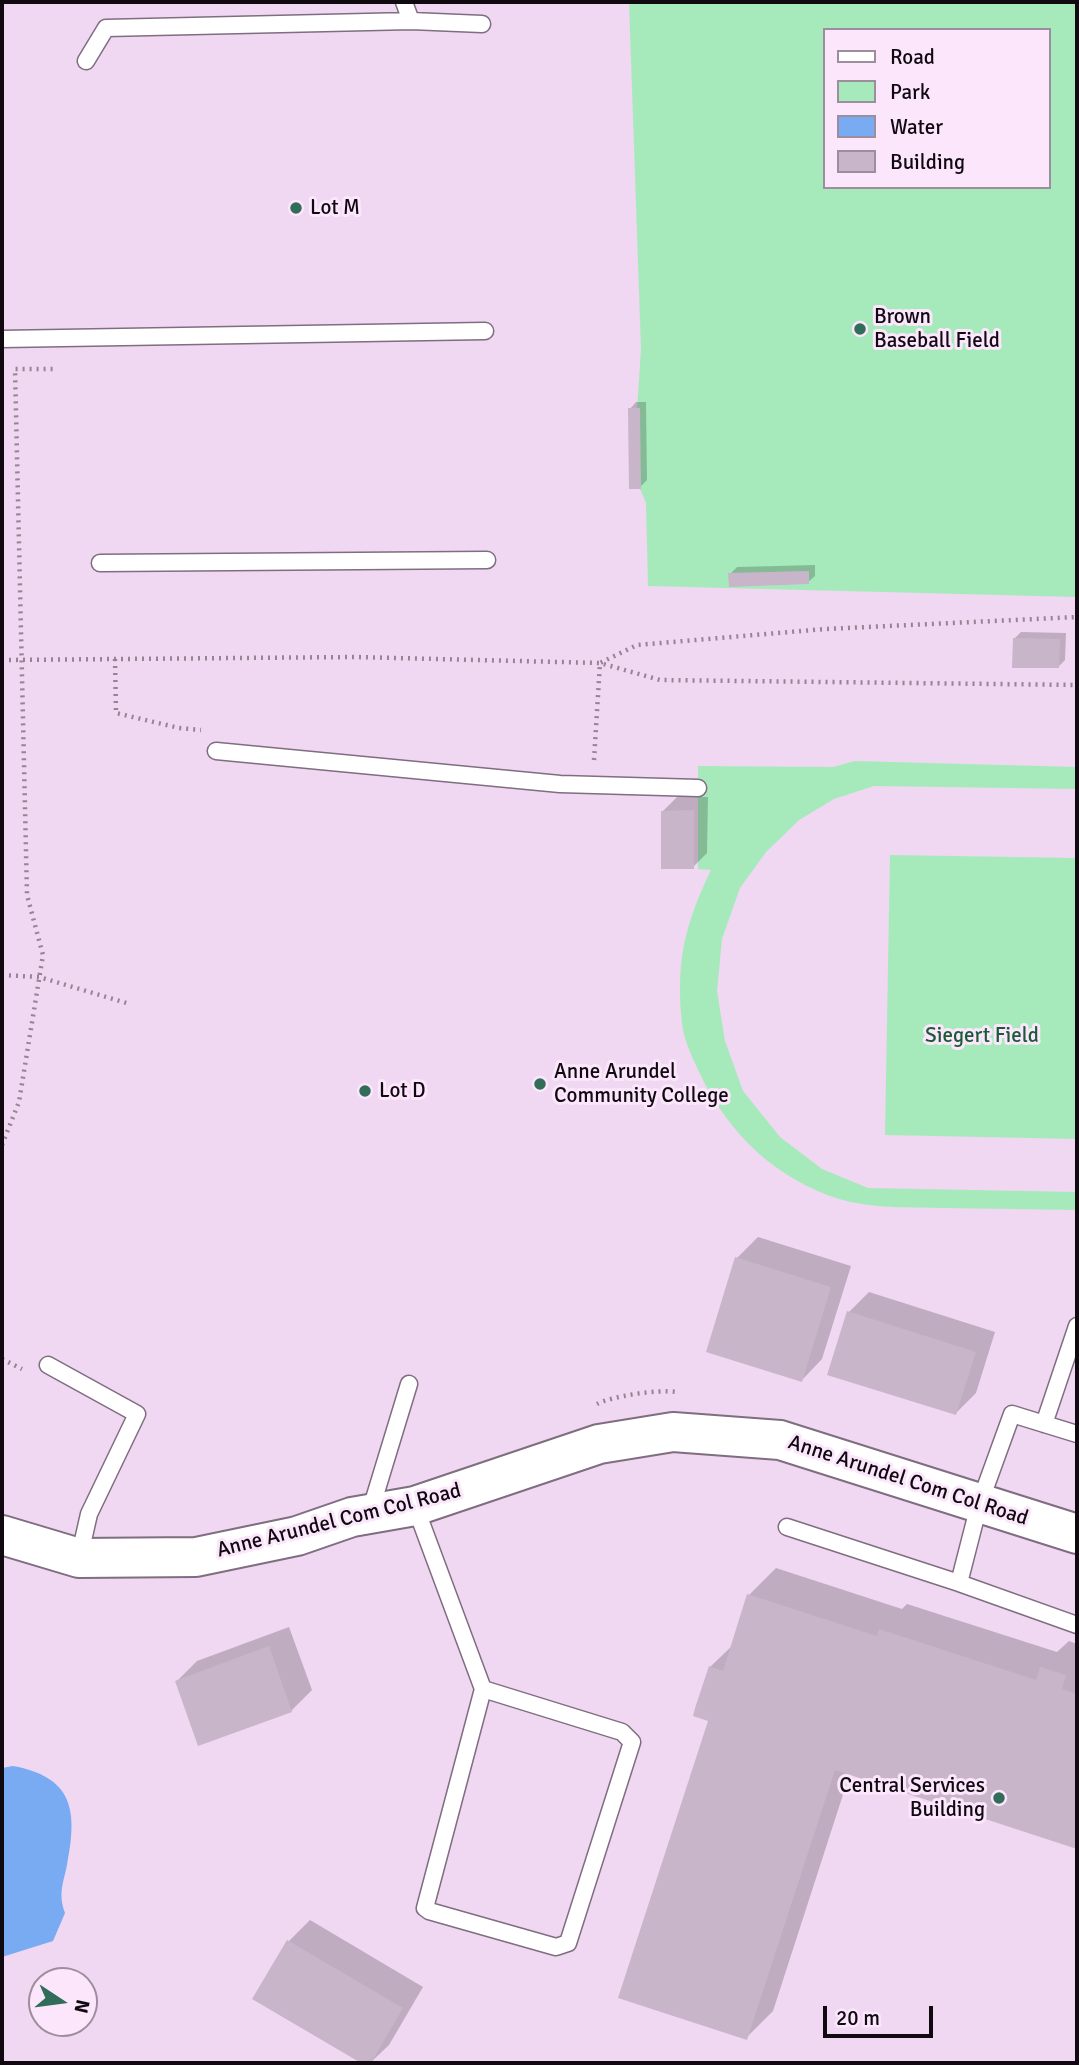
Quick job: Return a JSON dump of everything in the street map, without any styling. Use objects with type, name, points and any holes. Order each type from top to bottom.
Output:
[{"type":"street","name":"Anne Arundel Com Col Road","points":[[2,1535],[79,1558],[196,1557],[297,1535],[370,1513],[415,1506],[599,1444],[673,1432],[780,1440],[1077,1534]]},
{"type":"lane","points":[[404,2],[411,21]]},
{"type":"lane","points":[[86,61],[106,28],[411,21],[482,24]]},
{"type":"lane","points":[[2,339],[485,331]]},
{"type":"lane","points":[[100,563],[487,560]]},
{"type":"lane","points":[[216,751],[560,785],[698,788]]},
{"type":"lane","points":[[1044,1424],[1077,1326]]},
{"type":"lane","points":[[48,1364],[137,1414],[89,1514],[79,1558]]},
{"type":"lane","points":[[370,1513],[410,1384]]},
{"type":"lane","points":[[959,1583],[979,1505],[1012,1414],[1077,1434]]},
{"type":"lane","points":[[415,1506],[483,1689],[425,1908],[556,1947],[568,1943],[632,1742],[622,1732],[483,1689]]},
{"type":"lane","points":[[787,1527],[1077,1625]]},
{"type":"path","points":[[2,1145],[19,1102],[43,955],[27,895],[15,369],[56,369]]},
{"type":"path","points":[[600,663],[637,645],[825,629],[1077,617]]},
{"type":"path","points":[[2,660],[355,657],[600,663],[660,680],[1077,685]]},
{"type":"path","points":[[115,659],[116,713],[179,728],[206,731]]},
{"type":"path","points":[[594,767],[600,663]]},
{"type":"path","points":[[2,975],[39,977],[130,1004]]},
{"type":"path","points":[[2,1359],[22,1369]]},
{"type":"shaded area","name":"Anne Arundel Community College","points":[[2,2],[1077,2],[1077,2063],[2,2063]]},
{"type":"green space","name":"Brown Baseball Field","points":[[629,2],[1077,2],[1077,597],[648,586],[646,503],[633,472],[641,349]]},
{"type":"green space","points":[[855,761],[1077,767],[1077,789],[874,786],[834,799],[799,820],[766,852],[740,888],[722,939],[717,991],[725,1041],[743,1091],[780,1137],[822,1169],[868,1188],[1077,1192],[1077,1210],[891,1207],[839,1199],[795,1179],[756,1151],[725,1116],[700,1074],[684,1036],[680,990],[688,929],[711,870],[698,869],[698,766],[833,767]]},
{"type":"green space","name":"Siegert Field","points":[[890,855],[1077,858],[1077,1139],[885,1135]]},
{"type":"water","points":[[13,1766],[48,1778],[59,1788],[67,1799],[72,1828],[62,1889],[65,1913],[53,1941],[2,1957],[2,1768]]},
{"type":"building","points":[[628,408],[640,408],[641,489],[629,489]]},
{"type":"building","points":[[809,571],[809,584],[729,587],[728,573]]},
{"type":"building","points":[[1013,638],[1060,639],[1059,668],[1012,668]]},
{"type":"building","points":[[694,810],[694,869],[661,869],[661,811]]},
{"type":"building","points":[[735,1257],[831,1287],[802,1382],[706,1352]]},
{"type":"building","points":[[847,1311],[976,1352],[956,1415],[827,1375]]},
{"type":"building","name":"Central Services Building","points":[[747,1594],[877,1636],[879,1629],[1036,1680],[1040,1667],[1066,1675],[1062,1689],[1077,1694],[1077,1849],[835,1770],[747,2040],[618,1998],[708,1721],[693,1716],[696,1705],[709,1666],[723,1671]]},
{"type":"building","points":[[269,1646],[292,1712],[198,1746],[175,1681]]},
{"type":"building","points":[[287,1940],[403,2008],[371,2063],[361,2063],[252,1999]]},
{"type":"place","name":"Lot M","points":[[296,208]]},
{"type":"place","name":"Brown Baseball Field","points":[[860,329]]},
{"type":"place","name":"Anne Arundel Community College","points":[[540,1084]]},
{"type":"place","name":"Lot D","points":[[365,1091]]},
{"type":"place","name":"Central Services Building","points":[[999,1798]]}]
